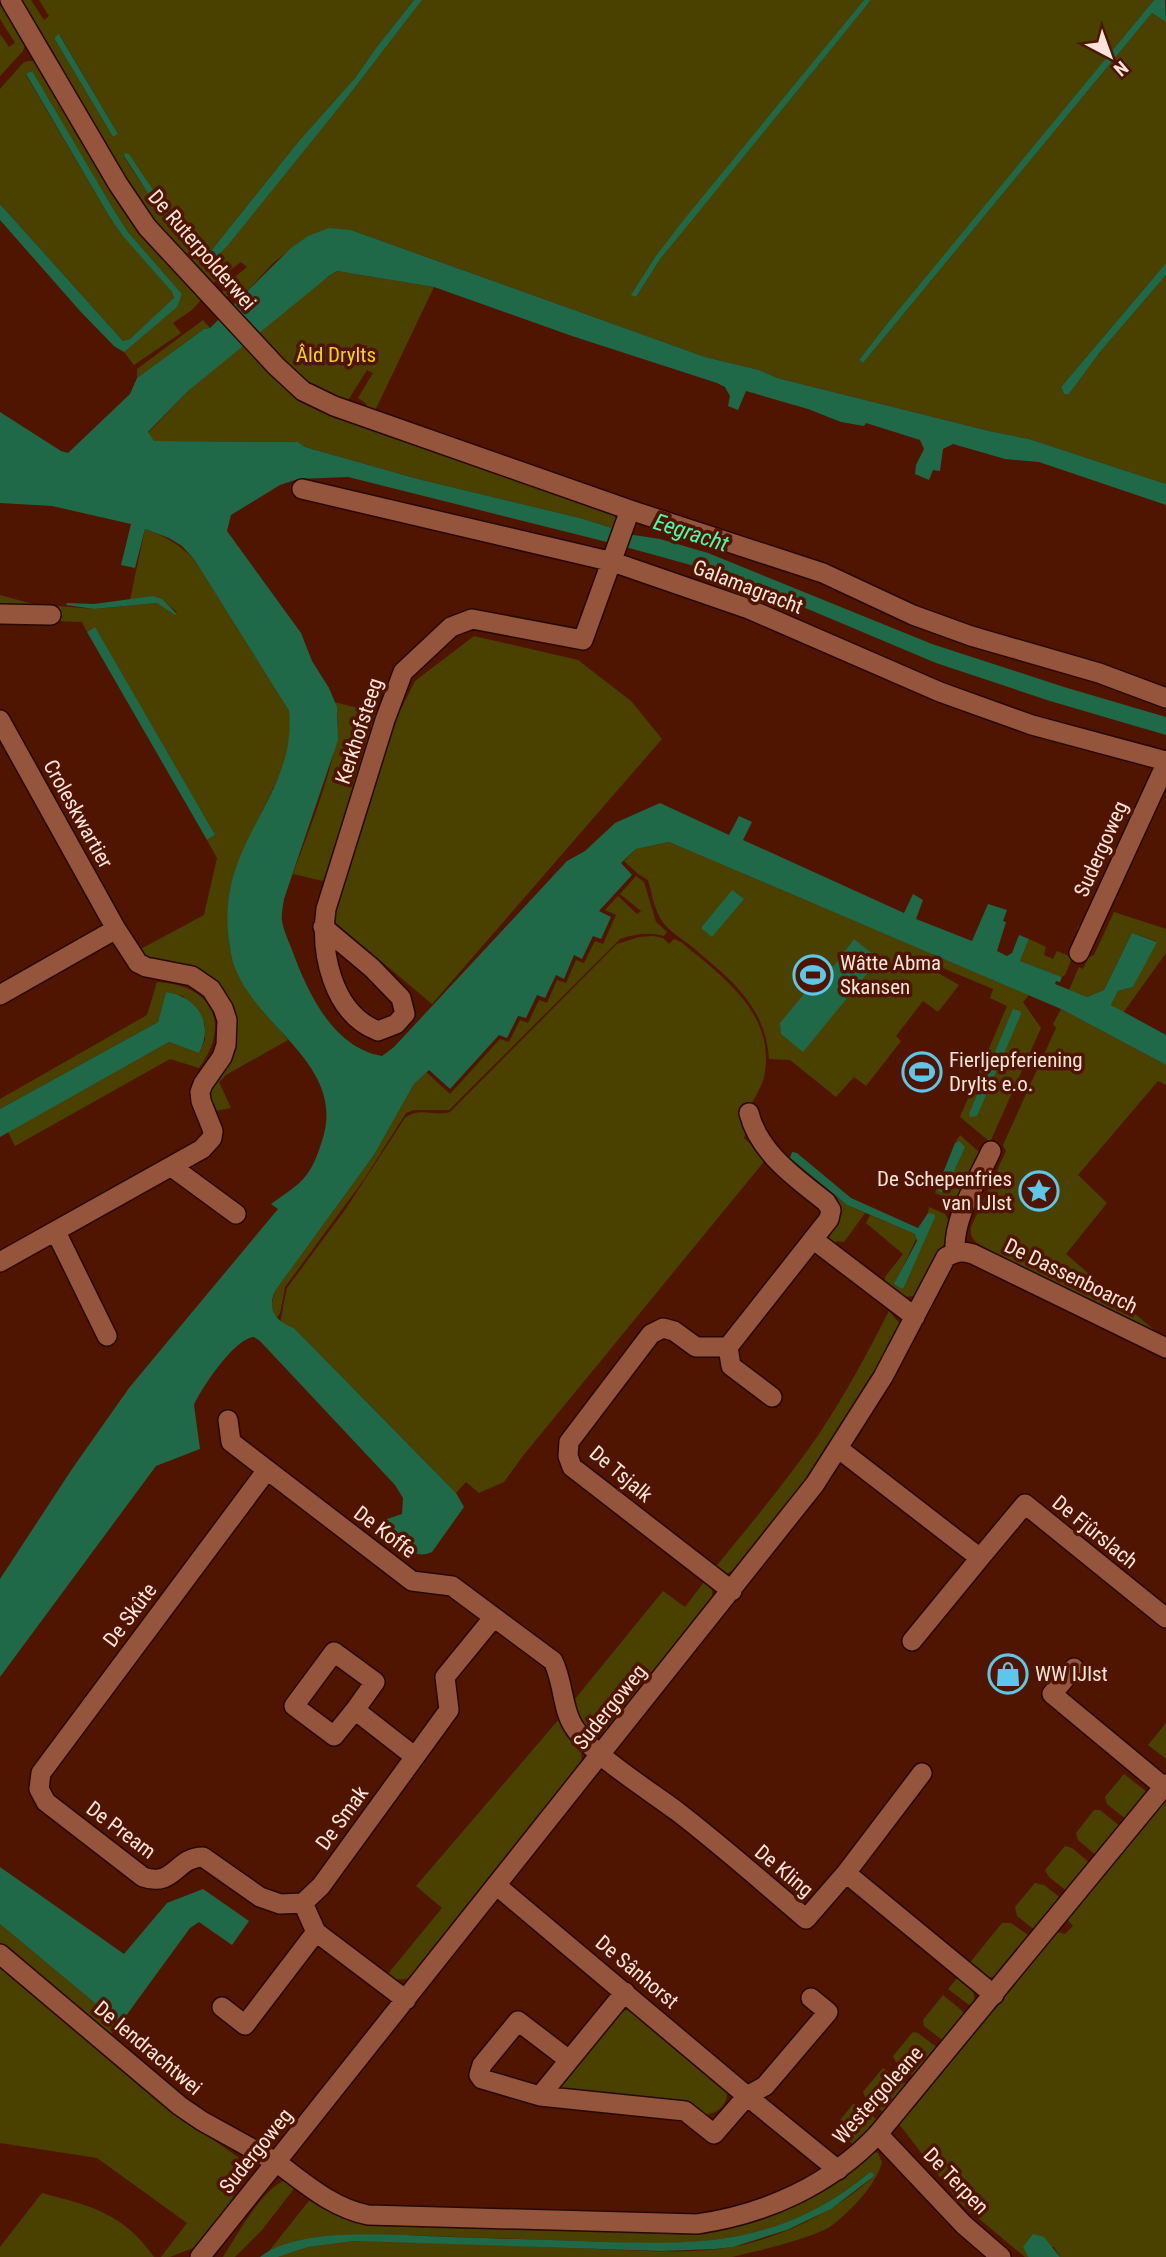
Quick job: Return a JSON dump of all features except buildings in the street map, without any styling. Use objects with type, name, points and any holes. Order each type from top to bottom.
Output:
[{"type":"street","name":"De Ruterpolderwei","points":[[10,0],[131,205],[160,242],[253,342],[303,391],[334,406],[627,519]]},
{"type":"street","name":"Galamagracht","points":[[302,489],[615,555],[749,609],[940,692],[1032,726],[1166,762]]},
{"type":"street","name":"Kerkhofsteeg","points":[[323,927],[372,968],[401,998],[405,1014],[396,1024],[378,1031],[363,1025],[344,1001],[327,968],[323,927],[326,909],[384,720],[403,672],[450,627],[472,619],[583,640],[627,519]]},
{"type":"street","points":[[627,519],[823,573],[913,615],[971,636],[1099,673],[1166,698]]},
{"type":"street","points":[[0,614],[51,615]]},
{"type":"street","name":"Croleskwartier","points":[[0,720],[116,929],[138,963],[146,967],[181,972],[202,982],[218,998],[226,1020],[226,1045],[222,1057],[200,1092],[211,1123],[212,1138],[202,1149],[0,1262]]},
{"type":"street","name":"Sudergoweg","points":[[1079,953],[1166,762]]},
{"type":"street","points":[[0,995],[116,929]]},
{"type":"street","points":[[749,1113],[752,1126],[775,1161],[826,1202],[831,1210],[829,1219],[814,1240],[728,1347],[731,1366],[772,1397]]},
{"type":"street","name":"Sudergoweg","points":[[200,2257],[732,1591],[839,1449],[883,1377],[940,1266],[946,1257],[955,1252],[954,1236],[991,1151]]},
{"type":"street","points":[[172,1167],[236,1214]]},
{"type":"street","points":[[56,1232],[107,1336]]},
{"type":"street","points":[[814,1240],[915,1317]]},
{"type":"street","name":"De Dassenboarch","points":[[955,1252],[973,1254],[1166,1348]]},
{"type":"street","name":"De Tsjalk","points":[[728,1347],[696,1347],[674,1331],[663,1328],[652,1334],[569,1442],[568,1456],[572,1467],[732,1591]]},
{"type":"street","name":"De Koffe","points":[[228,1420],[231,1442],[412,1581],[452,1586],[553,1661],[561,1677],[569,1719],[576,1731],[601,1754]]},
{"type":"street","points":[[839,1449],[980,1558],[912,1641]]},
{"type":"street","name":"De Skûte","points":[[38,1789],[41,1773],[267,1470]]},
{"type":"street","name":"De Fjûrslach","points":[[980,1558],[1025,1504],[1166,1618]]},
{"type":"street","name":"De Smak","points":[[303,1903],[320,1886],[449,1710],[445,1677],[494,1617]]},
{"type":"street","name":"Westergoleane","points":[[276,2162],[334,2204],[368,2215],[696,2224],[765,2208],[802,2192],[838,2170],[878,2134],[1165,1786],[1052,1694],[1074,1668]]},
{"type":"street","points":[[355,1710],[414,1756]]},
{"type":"street","name":"De Kling","points":[[601,1754],[680,1814],[806,1919],[846,1873],[993,1995]]},
{"type":"street","points":[[846,1873],[922,1773]]},
{"type":"street","name":"De Pream","points":[[38,1789],[46,1802],[143,1877],[153,1881],[169,1877],[183,1862],[194,1857],[203,1857],[260,1896],[280,1904],[303,1903]]},
{"type":"street","name":"De Sânhorst","points":[[496,1885],[838,2170]]},
{"type":"street","points":[[303,1903],[316,1932],[406,2000]]},
{"type":"street","points":[[222,2007],[245,2025],[316,1932]]},
{"type":"street","name":"De Iendrachtwei","points":[[0,1954],[180,2106],[276,2162]]},
{"type":"street","points":[[540,2096],[625,1992]]},
{"type":"street","points":[[569,2060],[519,2021],[479,2071],[482,2079],[540,2096],[685,2111],[714,2134],[747,2096],[765,2086],[828,2012],[811,1998]]},
{"type":"street","name":"De Terpen","points":[[878,2134],[964,2225],[1001,2257]]},
{"type":"green space","points":[[0,0],[4,0],[26,42],[23,51],[0,76],[0,34],[9,47],[15,43],[0,19]]},
{"type":"green space","points":[[17,0],[31,0],[44,20],[49,16],[39,0],[414,0],[355,78],[298,142],[211,251],[204,250],[125,154],[124,157],[142,184],[180,234],[202,258],[216,258],[349,95],[422,0],[864,0],[657,256],[632,294],[636,297],[691,219],[871,0],[1154,0],[859,360],[863,363],[1152,13],[1166,22],[1166,263],[1061,387],[1064,394],[1069,394],[1100,352],[1166,275],[1166,484],[1029,439],[777,378],[759,370],[705,357],[351,230],[308,236],[273,263],[241,298],[234,291],[223,300],[221,297],[225,285],[247,267],[241,262],[209,286],[151,224]],"holes":[[[60,35],[118,134],[113,137],[54,38]]]},
{"type":"green space","points":[[36,61],[201,300],[173,323],[181,333],[134,365],[124,352],[182,294],[128,232],[31,71],[26,75],[109,216],[172,292],[172,303],[130,339],[123,341],[0,204],[0,89],[23,63]]},
{"type":"green space","name":"Âld Drylts","points":[[337,271],[434,287],[372,417],[363,411],[367,404],[358,398],[373,373],[367,370],[345,405],[337,396],[314,384],[308,388],[256,335],[310,289]]},
{"type":"green space","points":[[203,320],[210,328],[204,329],[137,378],[137,369]]},
{"type":"green space","points":[[246,342],[283,380],[611,510],[618,521],[615,529],[418,479],[305,447],[298,442],[154,441],[148,433],[188,391]]},
{"type":"green space","points":[[145,529],[171,541],[194,559],[289,711],[291,731],[284,765],[237,865],[230,891],[229,943],[232,958],[250,993],[288,1040],[226,1075],[219,1082],[231,1108],[216,1111],[208,1092],[231,1005],[155,964],[137,951],[204,915],[217,858],[207,840],[214,836],[94,628],[87,632],[82,622],[56,621],[0,609],[0,595],[33,604],[94,609],[157,603],[177,614],[157,597],[130,600]]},
{"type":"green space","points":[[474,636],[578,660],[631,701],[662,739],[432,1004],[331,919],[388,735],[415,681]]},
{"type":"green space","points":[[334,702],[386,715],[332,883],[293,874],[332,761],[338,717]]},
{"type":"green space","name":"Wâtte Abma Skansen","points":[[669,842],[1029,995],[1023,1002],[1041,1028],[991,1140],[960,1117],[1007,1006],[990,998],[993,989],[933,964],[931,969],[959,985],[938,1012],[923,1001],[896,1036],[901,1041],[866,1086],[854,1077],[836,1097],[790,1060],[769,1059],[761,1023],[743,995],[719,970],[662,921],[648,880],[624,861],[636,849]]},
{"type":"green space","points":[[636,876],[644,882],[656,922],[667,932],[664,936],[642,934],[620,939],[449,1110],[414,1110],[406,1113],[365,1178],[285,1287],[280,1313],[276,1319],[271,1307],[275,1291],[374,1155],[414,1084],[426,1072],[450,1094],[500,1039],[509,1042],[520,1020],[528,1023],[539,1000],[547,1003],[557,980],[566,983],[576,960],[584,963],[595,941],[603,944],[616,915],[605,910],[618,896],[637,914],[641,911],[620,894]]},
{"type":"green space","points":[[1114,912],[1166,929],[1166,953],[1123,1013],[1111,1005],[1118,991],[1133,987],[1156,941],[1132,933],[1104,990],[1087,997],[1069,990],[1079,967],[1083,969],[1088,958],[1094,955]]},
{"type":"green space","points":[[1079,925],[1085,929],[1062,977],[1020,961],[1029,939],[1046,947],[1044,955],[1053,959],[1057,951],[1069,956]]},
{"type":"green space","points":[[639,937],[663,938],[669,944],[674,939],[681,942],[729,983],[755,1016],[766,1055],[764,1077],[748,1112],[744,1138],[767,1158],[504,1482],[479,1493],[466,1482],[456,1493],[294,1328],[280,1323],[287,1288],[345,1210],[405,1118],[421,1112],[450,1112],[617,944]]},
{"type":"green space","points":[[157,982],[191,990],[211,1009],[215,1022],[214,1036],[209,1052],[199,1068],[170,1059],[15,1146],[8,1132],[169,1042],[199,1053],[205,1040],[205,1024],[183,996],[166,992],[158,1022],[0,1109],[0,1099],[147,1015]]},
{"type":"green space","points":[[1061,1009],[1166,1065],[1166,1085],[1158,1081],[1078,1175],[1107,1203],[1066,1254],[1162,1337],[985,1248],[974,1240],[971,1234],[971,1227],[1006,1151],[1003,1145],[1056,1028],[1053,1024]]},
{"type":"green space","points":[[960,1135],[980,1153],[960,1199],[951,1200],[935,1193],[937,1188],[944,1193],[959,1141],[955,1143]]},
{"type":"green space","points":[[837,1197],[865,1213],[844,1242],[837,1241],[834,1245],[829,1238],[840,1215]]},
{"type":"green space","points":[[929,1207],[945,1214],[952,1227],[921,1291],[905,1297],[885,1284],[885,1277],[903,1254],[866,1223],[870,1215],[917,1237],[895,1284],[902,1289],[930,1213]]},
{"type":"green space","points":[[889,1311],[901,1325],[892,1346],[811,1473],[737,1568],[721,1574],[714,1569],[780,1488],[817,1437],[855,1375]]},
{"type":"green space","points":[[704,1582],[712,1590],[712,1599],[609,1730],[594,1735],[589,1732],[580,1720],[575,1699],[663,1591],[685,1607]]},
{"type":"green space","points":[[560,1718],[567,1736],[581,1750],[582,1764],[412,1977],[399,1979],[387,1975],[442,1908],[416,1886]]},
{"type":"green space","points":[[1166,1723],[1166,1759],[1148,1745]]},
{"type":"green space","points":[[1124,1774],[1148,1793],[1127,1820],[1107,1804],[1105,1797]]},
{"type":"green space","points":[[1166,1798],[1166,2257],[1060,2257],[1054,2247],[1023,2247],[1028,2257],[1025,2257],[959,2202],[899,2124],[1055,1933],[1065,1934],[1073,1926],[1067,1919]]},
{"type":"green space","points":[[1094,1810],[1100,1810],[1121,1827],[1097,1856],[1078,1840],[1076,1833]]},
{"type":"green space","points":[[1065,1846],[1072,1848],[1091,1864],[1068,1892],[1049,1877],[1045,1870]]},
{"type":"green space","points":[[1035,1883],[1044,1885],[1062,1899],[1036,1931],[1017,1916],[1015,1907]]},
{"type":"green space","points":[[1002,1923],[1011,1923],[1031,1937],[996,1976],[988,1978],[968,1965]]},
{"type":"green space","points":[[0,1924],[120,2024],[108,2037],[0,1947]]},
{"type":"green space","points":[[0,1967],[152,2093],[238,2157],[241,2175],[233,2197],[193,2248],[170,2257],[161,2257],[187,2223],[97,2158],[0,2143]]},
{"type":"green space","points":[[959,1976],[972,1990],[973,2008],[948,1989]]},
{"type":"green space","points":[[943,1995],[967,2015],[945,2042],[924,2026],[923,2020]]},
{"type":"green space","points":[[622,2011],[636,2011],[725,2085],[725,2102],[719,2110],[703,2115],[560,2091],[558,2087]]},
{"type":"green space","points":[[913,2032],[939,2049],[915,2078],[896,2062],[893,2056]]},
{"type":"green space","points":[[883,2068],[909,2086],[886,2114],[866,2099],[863,2092]]},
{"type":"green space","points":[[853,2104],[860,2106],[880,2122],[855,2146],[834,2128]]},
{"type":"green space","points":[[875,2152],[882,2162],[879,2171],[854,2206],[831,2226],[797,2240],[732,2257],[278,2257],[308,2247],[355,2241],[663,2251],[732,2247],[789,2230],[825,2212],[873,2177],[870,2172],[836,2197],[802,2216],[768,2229],[698,2242],[622,2243],[370,2235],[309,2240],[269,2251],[312,2197],[332,2211],[746,2223],[798,2203]]},
{"type":"green space","points":[[287,2180],[296,2186],[262,2230],[235,2257],[223,2257],[260,2201],[278,2184]]},
{"type":"green space","points":[[42,2193],[105,2213],[130,2230],[154,2257],[0,2257],[0,2247]]},
{"type":"shaded area","points":[[414,0],[422,0],[228,245],[211,263],[202,258],[157,207],[124,156],[125,153],[129,154],[174,216],[206,252],[211,251],[298,142],[355,78]]},
{"type":"shaded area","points":[[864,0],[871,0],[661,258],[636,297],[631,295],[686,217]]},
{"type":"shaded area","points":[[1154,0],[1165,0],[1166,22],[1152,13],[863,363],[859,360],[888,323]]},
{"type":"shaded area","points":[[59,34],[118,134],[113,137],[54,38]]},
{"type":"shaded area","points":[[32,71],[128,232],[182,294],[177,307],[124,352],[114,346],[80,311],[0,220],[0,204],[123,341],[130,339],[174,298],[172,292],[109,216],[26,74]]},
{"type":"shaded area","points":[[329,228],[351,230],[705,357],[759,370],[777,378],[1029,439],[1166,484],[1166,505],[1039,462],[1005,459],[953,444],[943,449],[940,471],[933,470],[929,480],[915,474],[916,465],[924,449],[920,440],[866,423],[864,426],[841,422],[808,409],[746,391],[738,410],[728,406],[730,396],[725,387],[717,383],[434,287],[337,271],[329,276],[188,391],[148,432],[154,441],[298,442],[305,447],[418,479],[580,518],[634,535],[660,539],[708,553],[932,644],[1166,717],[1166,735],[1050,701],[936,663],[784,599],[698,567],[611,543],[348,477],[298,479],[280,485],[231,515],[227,531],[301,633],[312,661],[337,707],[338,740],[284,899],[282,916],[286,935],[308,989],[326,1019],[338,1032],[365,1051],[382,1056],[394,1047],[567,861],[585,851],[615,823],[660,803],[729,835],[739,816],[752,822],[743,840],[904,913],[913,894],[923,900],[916,919],[972,941],[988,904],[1007,910],[997,951],[1007,956],[1012,953],[1019,935],[1029,939],[1020,961],[1062,977],[1060,982],[1056,981],[1055,984],[1087,997],[1104,990],[1132,933],[1157,942],[1133,987],[1118,991],[1111,1005],[1166,1035],[1166,1065],[1061,1009],[669,842],[636,849],[621,863],[632,875],[599,911],[611,917],[601,939],[593,936],[582,959],[574,955],[564,979],[556,975],[545,998],[537,995],[526,1018],[518,1016],[507,1038],[499,1035],[450,1089],[429,1070],[414,1084],[374,1155],[275,1291],[272,1304],[274,1314],[294,1328],[456,1493],[464,1507],[432,1552],[411,1552],[380,1528],[387,1519],[402,1514],[403,1498],[395,1485],[260,1341],[254,1337],[246,1339],[211,1376],[194,1405],[200,1449],[156,1466],[0,1677],[0,1579],[129,1388],[278,1209],[271,1204],[309,1172],[322,1141],[326,1113],[321,1087],[309,1065],[240,979],[231,954],[229,938],[230,890],[236,867],[277,782],[289,736],[289,711],[194,559],[182,546],[145,529],[135,568],[121,565],[131,524],[52,506],[0,503],[0,412],[68,453],[130,394],[137,378],[204,329],[210,328],[291,248],[308,236]]},
{"type":"shaded area","points":[[1166,263],[1166,275],[1100,352],[1069,394],[1064,394],[1061,387]]},
{"type":"shaded area","points":[[153,596],[162,599],[177,614],[157,603],[94,609],[66,605],[94,604]]},
{"type":"shaded area","points":[[95,627],[215,835],[207,840],[87,632]]},
{"type":"shaded area","points":[[732,890],[744,899],[712,937],[701,928]]},
{"type":"shaded area","points":[[854,939],[879,959],[803,1052],[781,1034],[780,1023],[826,967],[834,966]]},
{"type":"shaded area","points":[[166,992],[186,999],[200,1013],[205,1032],[199,1053],[169,1042],[0,1137],[0,1109],[158,1022]]},
{"type":"shaded area","points":[[1013,1009],[1021,1014],[977,1116],[970,1117],[969,1114]]},
{"type":"shaded area","points":[[959,1141],[965,1147],[944,1193],[938,1191],[955,1143]]},
{"type":"shaded area","points":[[792,1152],[797,1153],[851,1198],[918,1228],[928,1213],[934,1214],[902,1289],[894,1284],[917,1241],[915,1234],[847,1205],[790,1158]]},
{"type":"shaded area","points":[[0,1867],[124,1954],[167,1903],[203,1889],[249,1921],[232,1945],[199,1922],[190,1928],[120,2024],[0,1924]]},
{"type":"shaded area","points":[[870,2172],[874,2174],[873,2177],[831,2209],[787,2230],[733,2247],[662,2251],[355,2241],[308,2247],[278,2257],[260,2257],[291,2242],[350,2235],[660,2243],[733,2237],[767,2229],[801,2216],[836,2197]]},
{"type":"shaded area","points":[[1033,2234],[1044,2237],[1060,2257],[1028,2257],[1023,2247]]},
{"type":"place","name":"Wâtte Abma Skansen","points":[[813,975]]},
{"type":"place","name":"Fierljepferiening Drylts e.o.","points":[[922,1072]]},
{"type":"place","name":"De Schepenfries van IJlst","points":[[1039,1191]]},
{"type":"place","name":"WW IJlst","points":[[1008,1674]]},
{"type":"water label","name":"Eegracht","points":[[691,533]]}]
